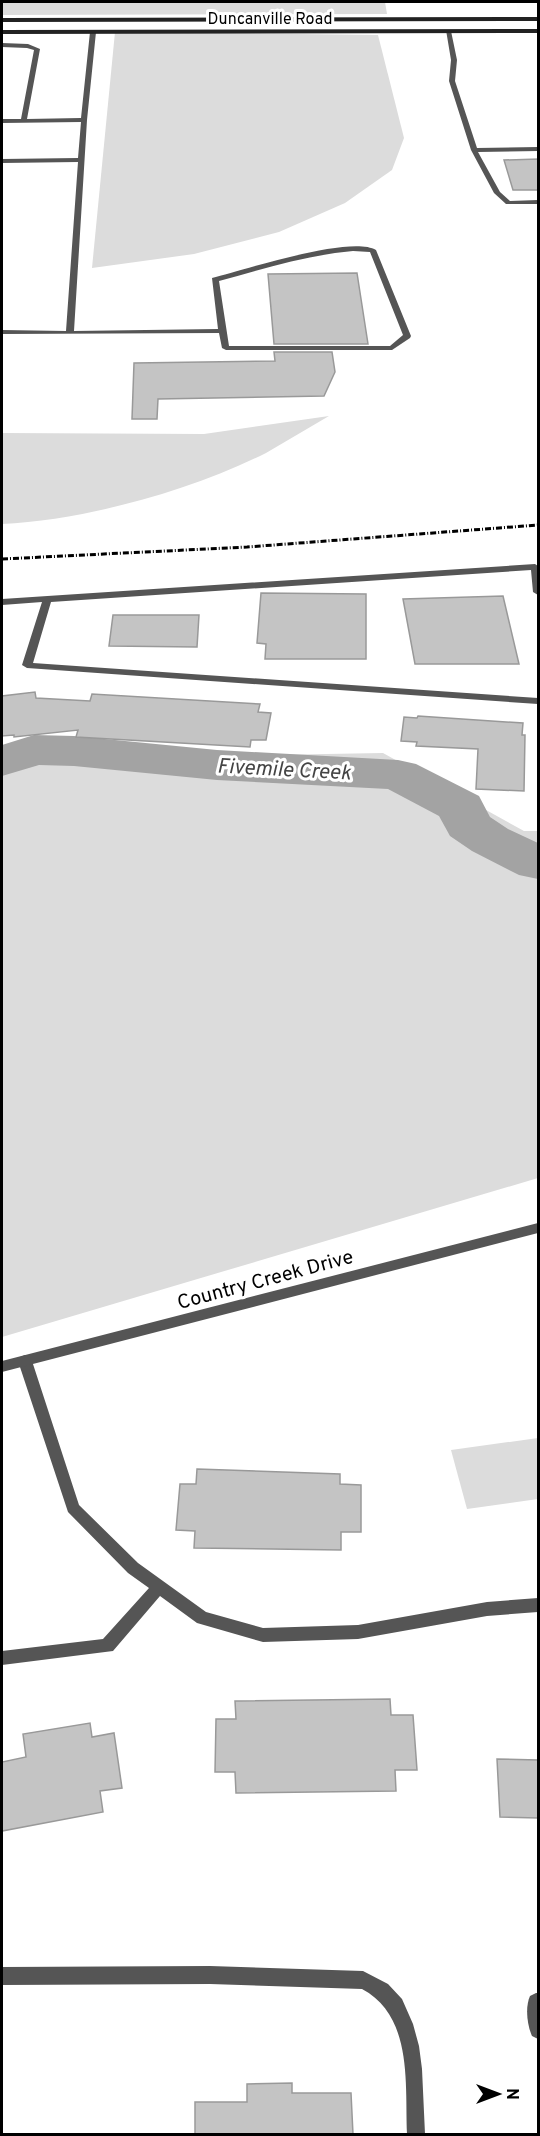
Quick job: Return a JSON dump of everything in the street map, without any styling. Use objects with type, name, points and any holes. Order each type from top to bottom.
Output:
[{"type":"main road","points":[[446,19],[448,31]]},
{"type":"main road","name":"Duncanville Road","points":[[2,20],[538,19]]},
{"type":"main road","points":[[93,32],[95,20]]},
{"type":"main road","name":"Duncanville Road","points":[[2,32],[538,31]]},
{"type":"street","points":[[448,31],[454,60],[452,81],[474,150],[497,193],[508,203],[538,202]]},
{"type":"street","points":[[70,333],[84,120],[93,32]]},
{"type":"street","points":[[2,45],[28,46],[38,49],[24,120]]},
{"type":"street","points":[[2,121],[84,120]]},
{"type":"street","points":[[474,150],[538,149]]},
{"type":"street","points":[[2,161],[81,160]]},
{"type":"street","points":[[355,248],[373,250],[407,336],[392,348],[244,349],[226,348],[222,331],[215,280],[309,256],[355,248]]},
{"type":"street","points":[[2,332],[222,331]]},
{"type":"street","points":[[2,602],[535,567],[538,592]]},
{"type":"street","points":[[47,600],[27,664],[538,701]]},
{"type":"street","name":"Country Creek Drive","points":[[2,1367],[538,1228]]},
{"type":"street","points":[[25,1361],[73,1508],[133,1568],[202,1618],[263,1635],[358,1632],[487,1609],[538,1605]]},
{"type":"street","points":[[2,1658],[107,1646],[159,1587]]},
{"type":"street","points":[[2,1976],[210,1976],[363,1980],[379,1984],[395,2002],[406,2025],[411,2054],[416,2134]]},
{"type":"street","points":[[538,2002],[536,2002],[538,2031]]},
{"type":"shaded area","points":[[2,2],[385,2],[387,14],[2,15]]},
{"type":"shaded area","points":[[115,32],[378,35],[404,138],[392,170],[345,203],[279,232],[194,254],[92,268]]},
{"type":"shaded area","points":[[329,416],[266,453],[204,480],[171,491],[68,517],[2,524],[2,433],[204,434]]},
{"type":"shaded area","points":[[383,753],[524,831],[538,831],[538,1178],[2,1337],[2,760]]},
{"type":"shaded area","points":[[538,1438],[538,1499],[467,1509],[451,1450]]},
{"type":"building","points":[[538,159],[538,190],[513,190],[504,160]]},
{"type":"building","points":[[357,273],[368,344],[274,344],[268,274]]},
{"type":"building","points":[[274,352],[332,352],[335,372],[324,396],[158,399],[157,419],[132,419],[134,363],[275,361]]},
{"type":"building","points":[[261,593],[366,594],[366,659],[265,659],[266,644],[257,643]]},
{"type":"building","points":[[503,596],[519,664],[415,664],[403,599]]},
{"type":"building","points":[[113,615],[199,615],[197,647],[109,646]]},
{"type":"building","points":[[35,692],[36,698],[90,701],[92,694],[260,704],[258,712],[271,713],[266,740],[251,740],[250,747],[76,737],[78,730],[14,737],[14,735],[2,736],[2,696]]},
{"type":"building","points":[[418,716],[523,723],[522,735],[525,735],[524,791],[476,789],[478,749],[416,746],[417,742],[401,741],[404,717],[417,718]]},
{"type":"building","points":[[197,1469],[340,1474],[340,1484],[361,1485],[361,1532],[341,1532],[341,1550],[194,1548],[195,1531],[176,1530],[180,1484],[196,1484]]},
{"type":"building","points":[[390,1699],[391,1715],[413,1715],[417,1770],[395,1770],[396,1791],[236,1793],[235,1772],[215,1772],[216,1719],[236,1719],[235,1701]]},
{"type":"building","points":[[90,1723],[92,1737],[114,1733],[122,1788],[100,1791],[103,1812],[2,1831],[2,1762],[26,1757],[23,1734]]},
{"type":"building","points":[[497,1759],[538,1760],[538,1818],[500,1817]]},
{"type":"building","points":[[292,2083],[292,2093],[351,2093],[353,2134],[195,2134],[195,2102],[247,2102],[247,2084]]},
{"type":"waterway","name":"Fivemile Creek","points":[[2,761],[34,750],[74,751],[217,765],[398,775],[461,807],[468,825],[490,840],[538,863]]},
{"type":"railway","points":[[2,559],[247,547],[538,525]]}]
